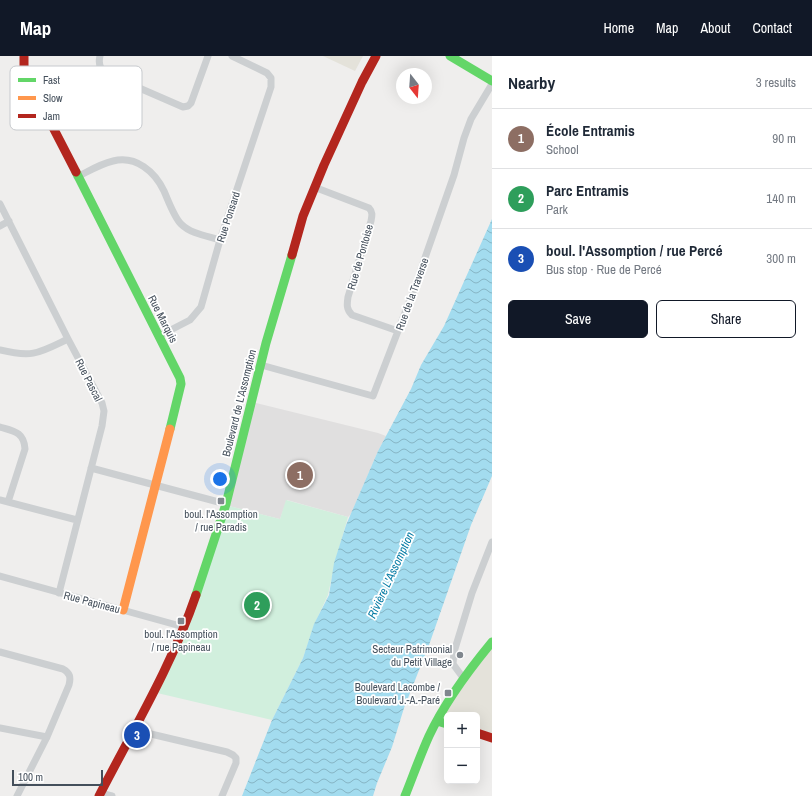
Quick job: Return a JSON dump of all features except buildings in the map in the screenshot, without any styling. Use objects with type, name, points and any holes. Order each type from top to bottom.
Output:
[{"type":"street","points":[[142,89],[183,107],[188,106],[191,103],[208,56]]},
{"type":"street","name":"Rue Ponsard","points":[[159,336],[190,320],[201,307],[220,240],[271,87],[271,78],[267,73],[232,56]]},
{"type":"street","name":"Boulevard de L'Assomption","points":[[100,795],[162,675],[184,627],[226,504],[282,284],[303,216],[314,187],[350,108],[376,56]]},
{"type":"street","points":[[450,56],[492,81]]},
{"type":"street","name":"Rue de la Traverse","points":[[261,365],[373,396],[454,175],[471,119],[492,84]]},
{"type":"street","name":"Rue Marquis","points":[[54,130],[159,336],[180,378],[181,384],[123,610]]},
{"type":"street","points":[[77,177],[100,165],[115,160],[133,161],[147,168],[159,181],[179,223],[186,229],[198,234],[220,240]]},
{"type":"street","name":"Rue de Pontoise","points":[[314,187],[372,210],[371,221],[347,306],[352,315],[398,331]]},
{"type":"street","name":"Rue Pascal","points":[[0,204],[102,403],[104,411],[102,426],[59,593]]},
{"type":"street","points":[[0,226],[9,221]]},
{"type":"street","points":[[0,350],[16,354],[29,355],[42,352],[68,339]]},
{"type":"street","points":[[0,427],[14,431],[21,436],[24,442],[24,449],[8,502]]},
{"type":"street","points":[[91,468],[226,504]]},
{"type":"street","points":[[0,500],[77,520]]},
{"type":"street","points":[[464,678],[453,664],[454,652],[472,593],[492,542]]},
{"type":"street","name":"Rue Papineau","points":[[0,576],[184,627]]},
{"type":"street","points":[[405,796],[423,749],[438,721],[464,678],[478,658],[492,642]]},
{"type":"street","points":[[0,652],[64,669],[70,677],[69,685],[47,737],[17,796]]},
{"type":"street","points":[[438,721],[444,723]]},
{"type":"street","points":[[0,728],[47,737]]},
{"type":"street","points":[[134,730],[227,752],[233,755],[236,758],[236,763],[222,796]]},
{"type":"street","points":[[480,734],[492,738]]},
{"type":"street","points":[[100,795],[112,796]]},
{"type":"shaded area","points":[[323,56],[363,56],[355,71]]},
{"type":"shaded area","points":[[252,402],[386,436],[351,514],[348,517],[287,500],[280,519],[225,505]]},
{"type":"shaded area","points":[[492,642],[492,738],[480,734],[480,712],[444,712],[444,723],[437,721]]},
{"type":"green space","points":[[286,500],[348,517],[335,562],[328,595],[314,625],[303,658],[272,720],[153,692],[161,677],[225,505],[280,519]]},
{"type":"water","name":"Rivière L'Assomption","points":[[492,219],[492,476],[471,525],[429,645],[404,708],[392,747],[373,796],[242,796],[272,720],[303,658],[314,624],[329,595],[334,563],[346,525],[378,451],[411,389],[421,365],[444,326]]},
{"type":"traffic: fast","points":[[450,56],[492,81]]},
{"type":"traffic: fast","points":[[76,172],[180,378],[181,384],[170,429]]},
{"type":"traffic: fast","points":[[196,595],[226,504],[266,343],[292,255]]},
{"type":"traffic: fast","points":[[405,796],[435,723],[466,676],[492,642]]},
{"type":"traffic: fast","points":[[437,721],[444,723]]},
{"type":"traffic: slow","points":[[123,610],[170,429]]},
{"type":"traffic: jam","points":[[24,56],[24,66]]},
{"type":"traffic: jam","points":[[292,255],[303,216],[324,165],[362,82],[376,56]]},
{"type":"traffic: jam","points":[[54,130],[76,172]]},
{"type":"traffic: jam","points":[[99,796],[164,672],[176,647],[196,595]]},
{"type":"traffic: jam","points":[[480,734],[492,738]]},
{"type":"place","name":"École Entramis","points":[[300,475]]},
{"type":"place","name":"boul. l'Assomption / rue Paradis","points":[[221,501]]},
{"type":"place","name":"Parc Entramis","points":[[257,605]]},
{"type":"place","name":"boul. l'Assomption / rue Papineau","points":[[181,621]]},
{"type":"place","name":"Secteur Patrimonial du Petit Village","points":[[460,655]]},
{"type":"place","name":"Boulevard Lacombe / Boulevard J.-A.-Paré","points":[[448,693]]},
{"type":"place","name":"boul. l'Assomption / rue Percé","points":[[137,735]]}]
